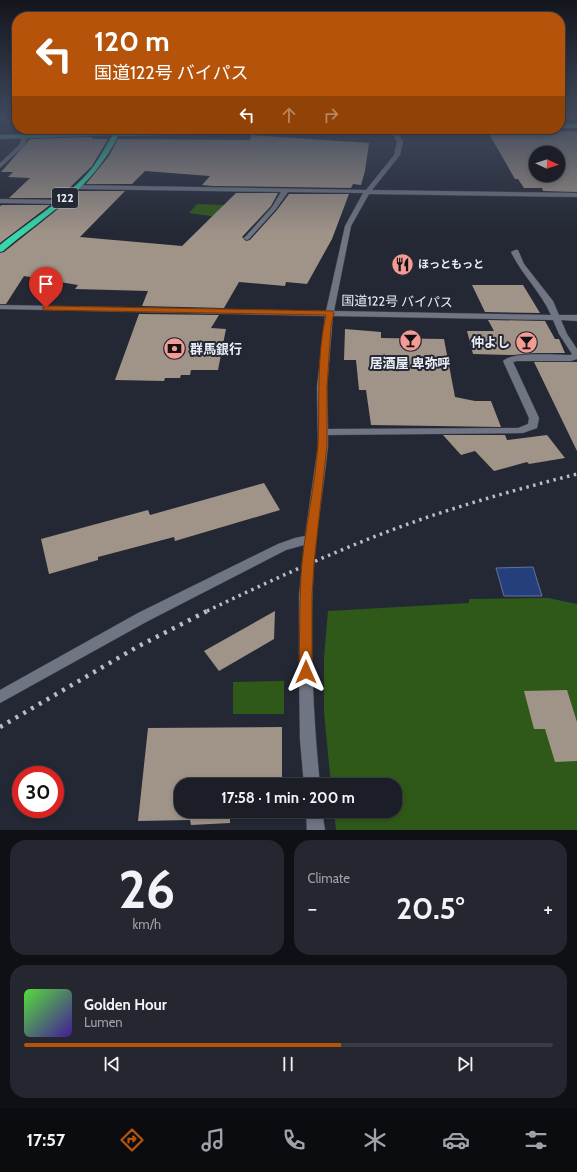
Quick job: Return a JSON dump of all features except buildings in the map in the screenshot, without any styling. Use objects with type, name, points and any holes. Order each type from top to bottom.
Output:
[{"type":"highway","name":"122","points":[[0,249],[61,202],[77,187],[104,157]]},
{"type":"street","points":[[0,166],[10,157]]},
{"type":"street","points":[[311,778],[308,740],[306,596],[310,540],[322,446],[323,374],[327,326],[348,226],[355,211],[368,191],[396,157]]},
{"type":"street","points":[[77,187],[577,195]]},
{"type":"street","points":[[247,238],[274,208],[286,190]]},
{"type":"street","points":[[0,201],[61,202]]},
{"type":"street","points":[[323,432],[519,431],[533,426],[534,418],[508,361],[516,358],[575,357],[576,354],[562,334],[549,301],[515,252]]},
{"type":"street","name":"国道122号 バイパス","points":[[0,307],[577,318]]},
{"type":"street","points":[[0,697],[150,613],[282,547],[295,542],[310,540]]},
{"type":"street","points":[[315,818],[316,830]]},
{"type":"green space","points":[[197,204],[224,205],[224,218],[189,213]]},
{"type":"green space","points":[[548,598],[577,604],[577,830],[336,830],[335,818],[402,818],[402,778],[330,778],[324,712],[324,658],[328,611],[469,603],[469,599]]},
{"type":"green space","points":[[284,681],[284,714],[233,714],[233,682]]},
{"type":"water","points":[[533,567],[542,596],[504,596],[496,568]]},
{"type":"railway","points":[[208,611],[314,562],[397,528],[482,500],[577,474]]},
{"type":"railway","points":[[0,727],[137,647],[208,611]]},
{"type":"place","name":"ほっともっと","points":[[403,264]]},
{"type":"place","name":"居酒屋 卑弥呼","points":[[410,341]]},
{"type":"place","name":"仲よし","points":[[526,342]]},
{"type":"place","name":"群馬銀行","points":[[174,349]]},
{"type":"route","points":[[46,308],[330,313],[327,326],[322,387],[322,446],[308,563],[306,596],[306,672]]}]
